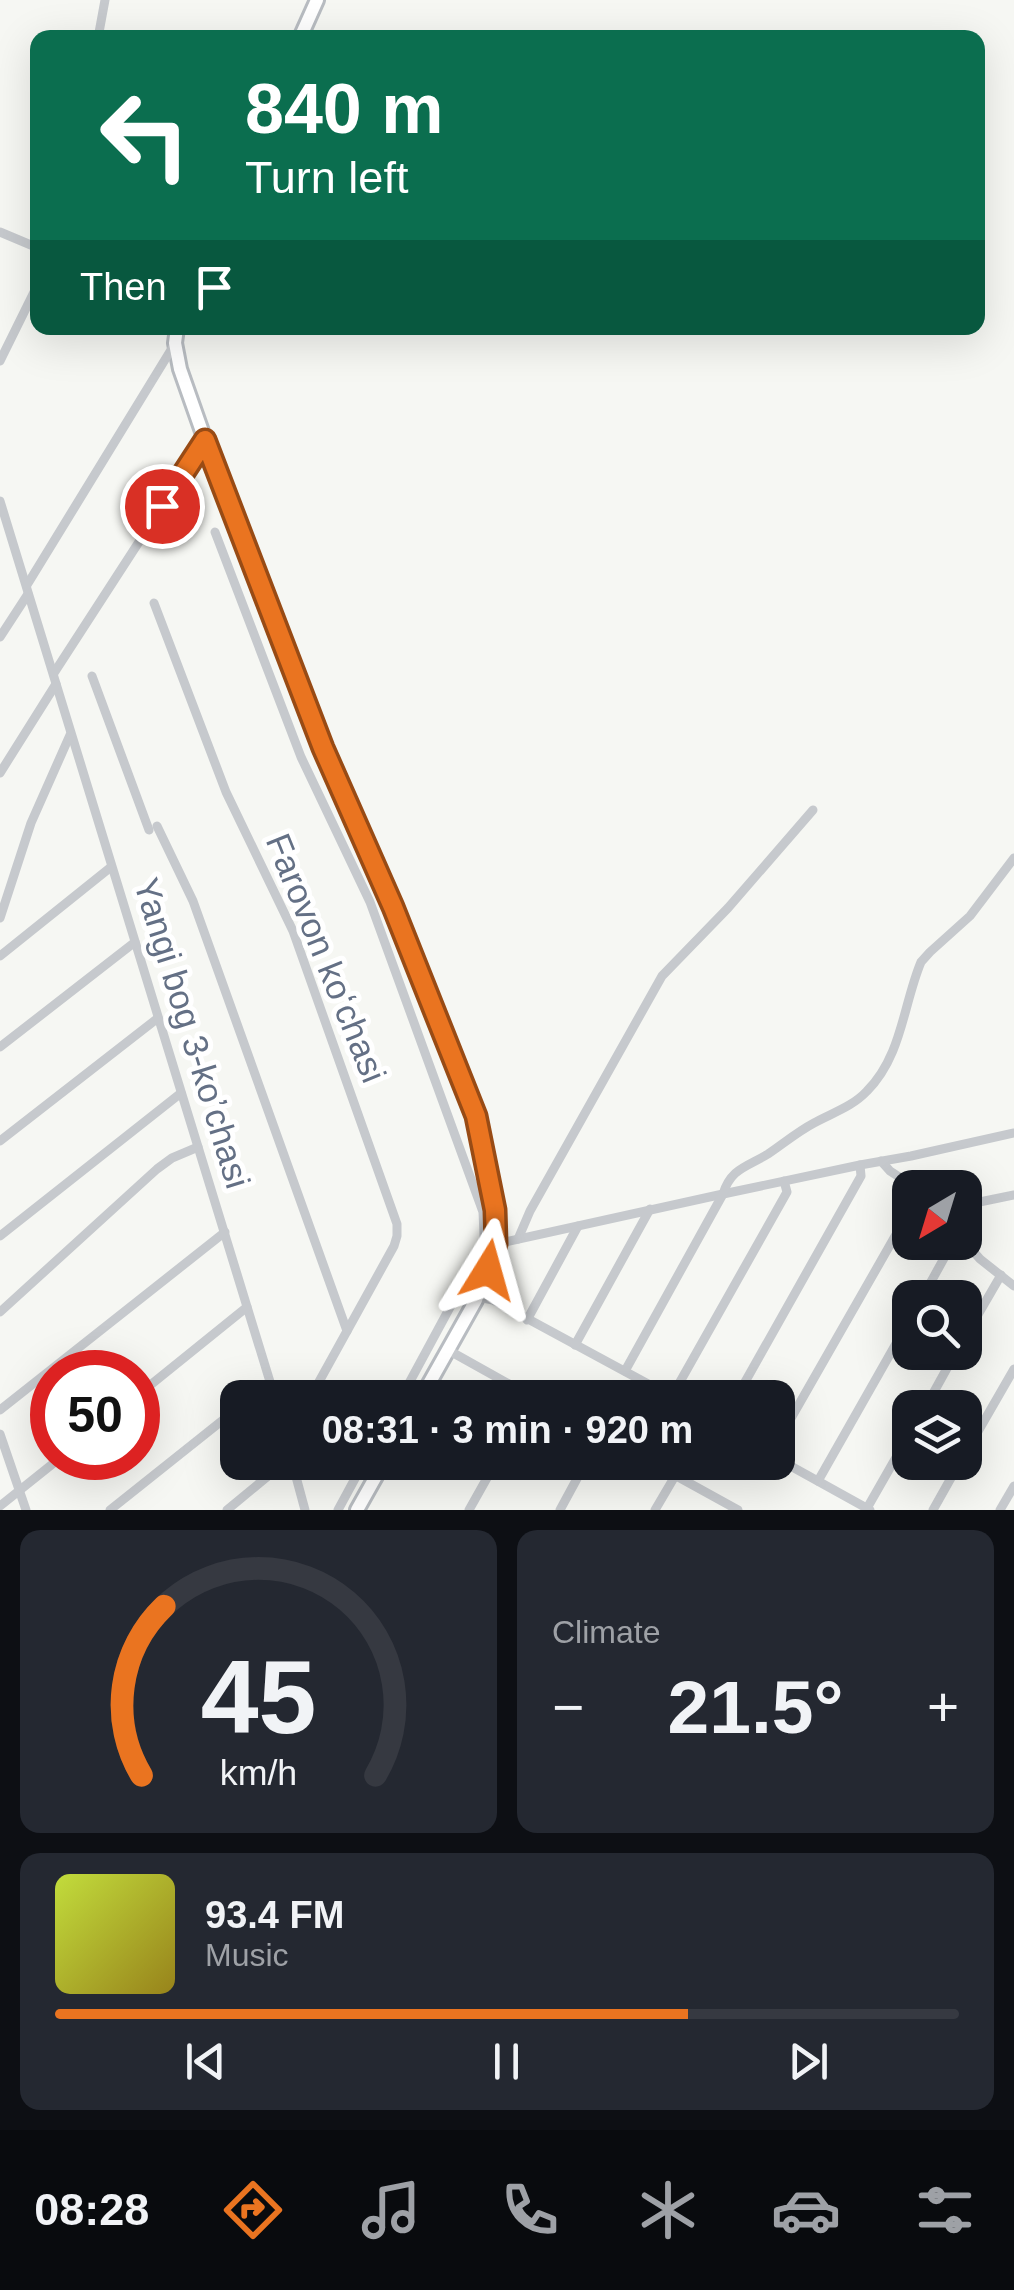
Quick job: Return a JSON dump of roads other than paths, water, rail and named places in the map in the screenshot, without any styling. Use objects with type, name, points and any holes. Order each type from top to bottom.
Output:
[{"type":"main road","points":[[304,30],[317,0]]},
{"type":"main road","points":[[176,335],[184,382],[323,748],[393,907],[476,1116],[495,1210],[496,1244],[478,1297],[431,1380]]},
{"type":"main road","points":[[357,1510],[374,1480]]},
{"type":"street","points":[[99,30],[105,0]]},
{"type":"street","points":[[0,232],[30,245]]},
{"type":"street","points":[[0,362],[30,300]]},
{"type":"street","points":[[0,636],[175,343]]},
{"type":"street","points":[[0,773],[205,440]]},
{"type":"street","name":"Yangi bog 3-koʼchasi","points":[[0,501],[269,1380]]},
{"type":"street","name":"Farovon koʻchasi","points":[[215,532],[301,757],[370,902],[482,1212],[482,1248],[411,1380]]},
{"type":"street","name":"Farovon koʻchasi","points":[[154,603],[226,792],[293,931],[397,1224],[394,1246],[320,1380]]},
{"type":"street","points":[[92,676],[153,828],[193,900],[347,1330]]},
{"type":"street","points":[[0,918],[31,823],[70,735]]},
{"type":"street","points":[[518,1239],[662,976],[728,908],[813,810]]},
{"type":"street","points":[[625,1371],[727,1181],[734,1172],[866,1093],[890,1060],[922,962],[970,916],[1014,858]]},
{"type":"street","points":[[0,956],[111,867]]},
{"type":"street","points":[[0,1046],[135,942]]},
{"type":"street","points":[[0,1141],[158,1018]]},
{"type":"street","points":[[0,1236],[181,1093]]},
{"type":"street","points":[[496,1244],[1014,1133]]},
{"type":"street","points":[[0,1312],[157,1168],[198,1146]]},
{"type":"street","points":[[880,1161],[892,1171]]},
{"type":"street","points":[[746,1380],[860,1176],[860,1164]]},
{"type":"street","points":[[682,1380],[786,1192],[784,1181]]},
{"type":"street","points":[[982,1201],[1014,1195]]},
{"type":"street","points":[[575,1345],[650,1209]]},
{"type":"street","points":[[527,1320],[578,1226]]},
{"type":"street","points":[[0,1410],[224,1232]]},
{"type":"street","points":[[795,1411],[892,1242]]},
{"type":"street","points":[[982,1260],[1014,1286]]},
{"type":"street","points":[[982,1307],[1000,1276]]},
{"type":"street","points":[[478,1297],[493,1300],[642,1380]]},
{"type":"street","points":[[160,1377],[247,1307]]},
{"type":"street","points":[[448,1350],[502,1380]]},
{"type":"street","points":[[818,1480],[892,1350]]},
{"type":"street","points":[[982,1425],[1014,1369]]},
{"type":"street","points":[[110,1510],[220,1422]]},
{"type":"street","points":[[0,1434],[26,1510]]},
{"type":"street","points":[[795,1468],[867,1509],[892,1465]]},
{"type":"street","points":[[0,1506],[32,1480]]},
{"type":"street","points":[[227,1510],[266,1480]]},
{"type":"street","points":[[295,1480],[306,1510]]},
{"type":"street","points":[[338,1510],[354,1480]]},
{"type":"street","points":[[469,1510],[486,1480]]},
{"type":"street","points":[[560,1510],[576,1480]]},
{"type":"street","points":[[656,1510],[673,1480]]},
{"type":"street","points":[[682,1480],[738,1510]]},
{"type":"street","points":[[933,1510],[950,1480]]},
{"type":"street","points":[[1000,1510],[1014,1486]]}]
